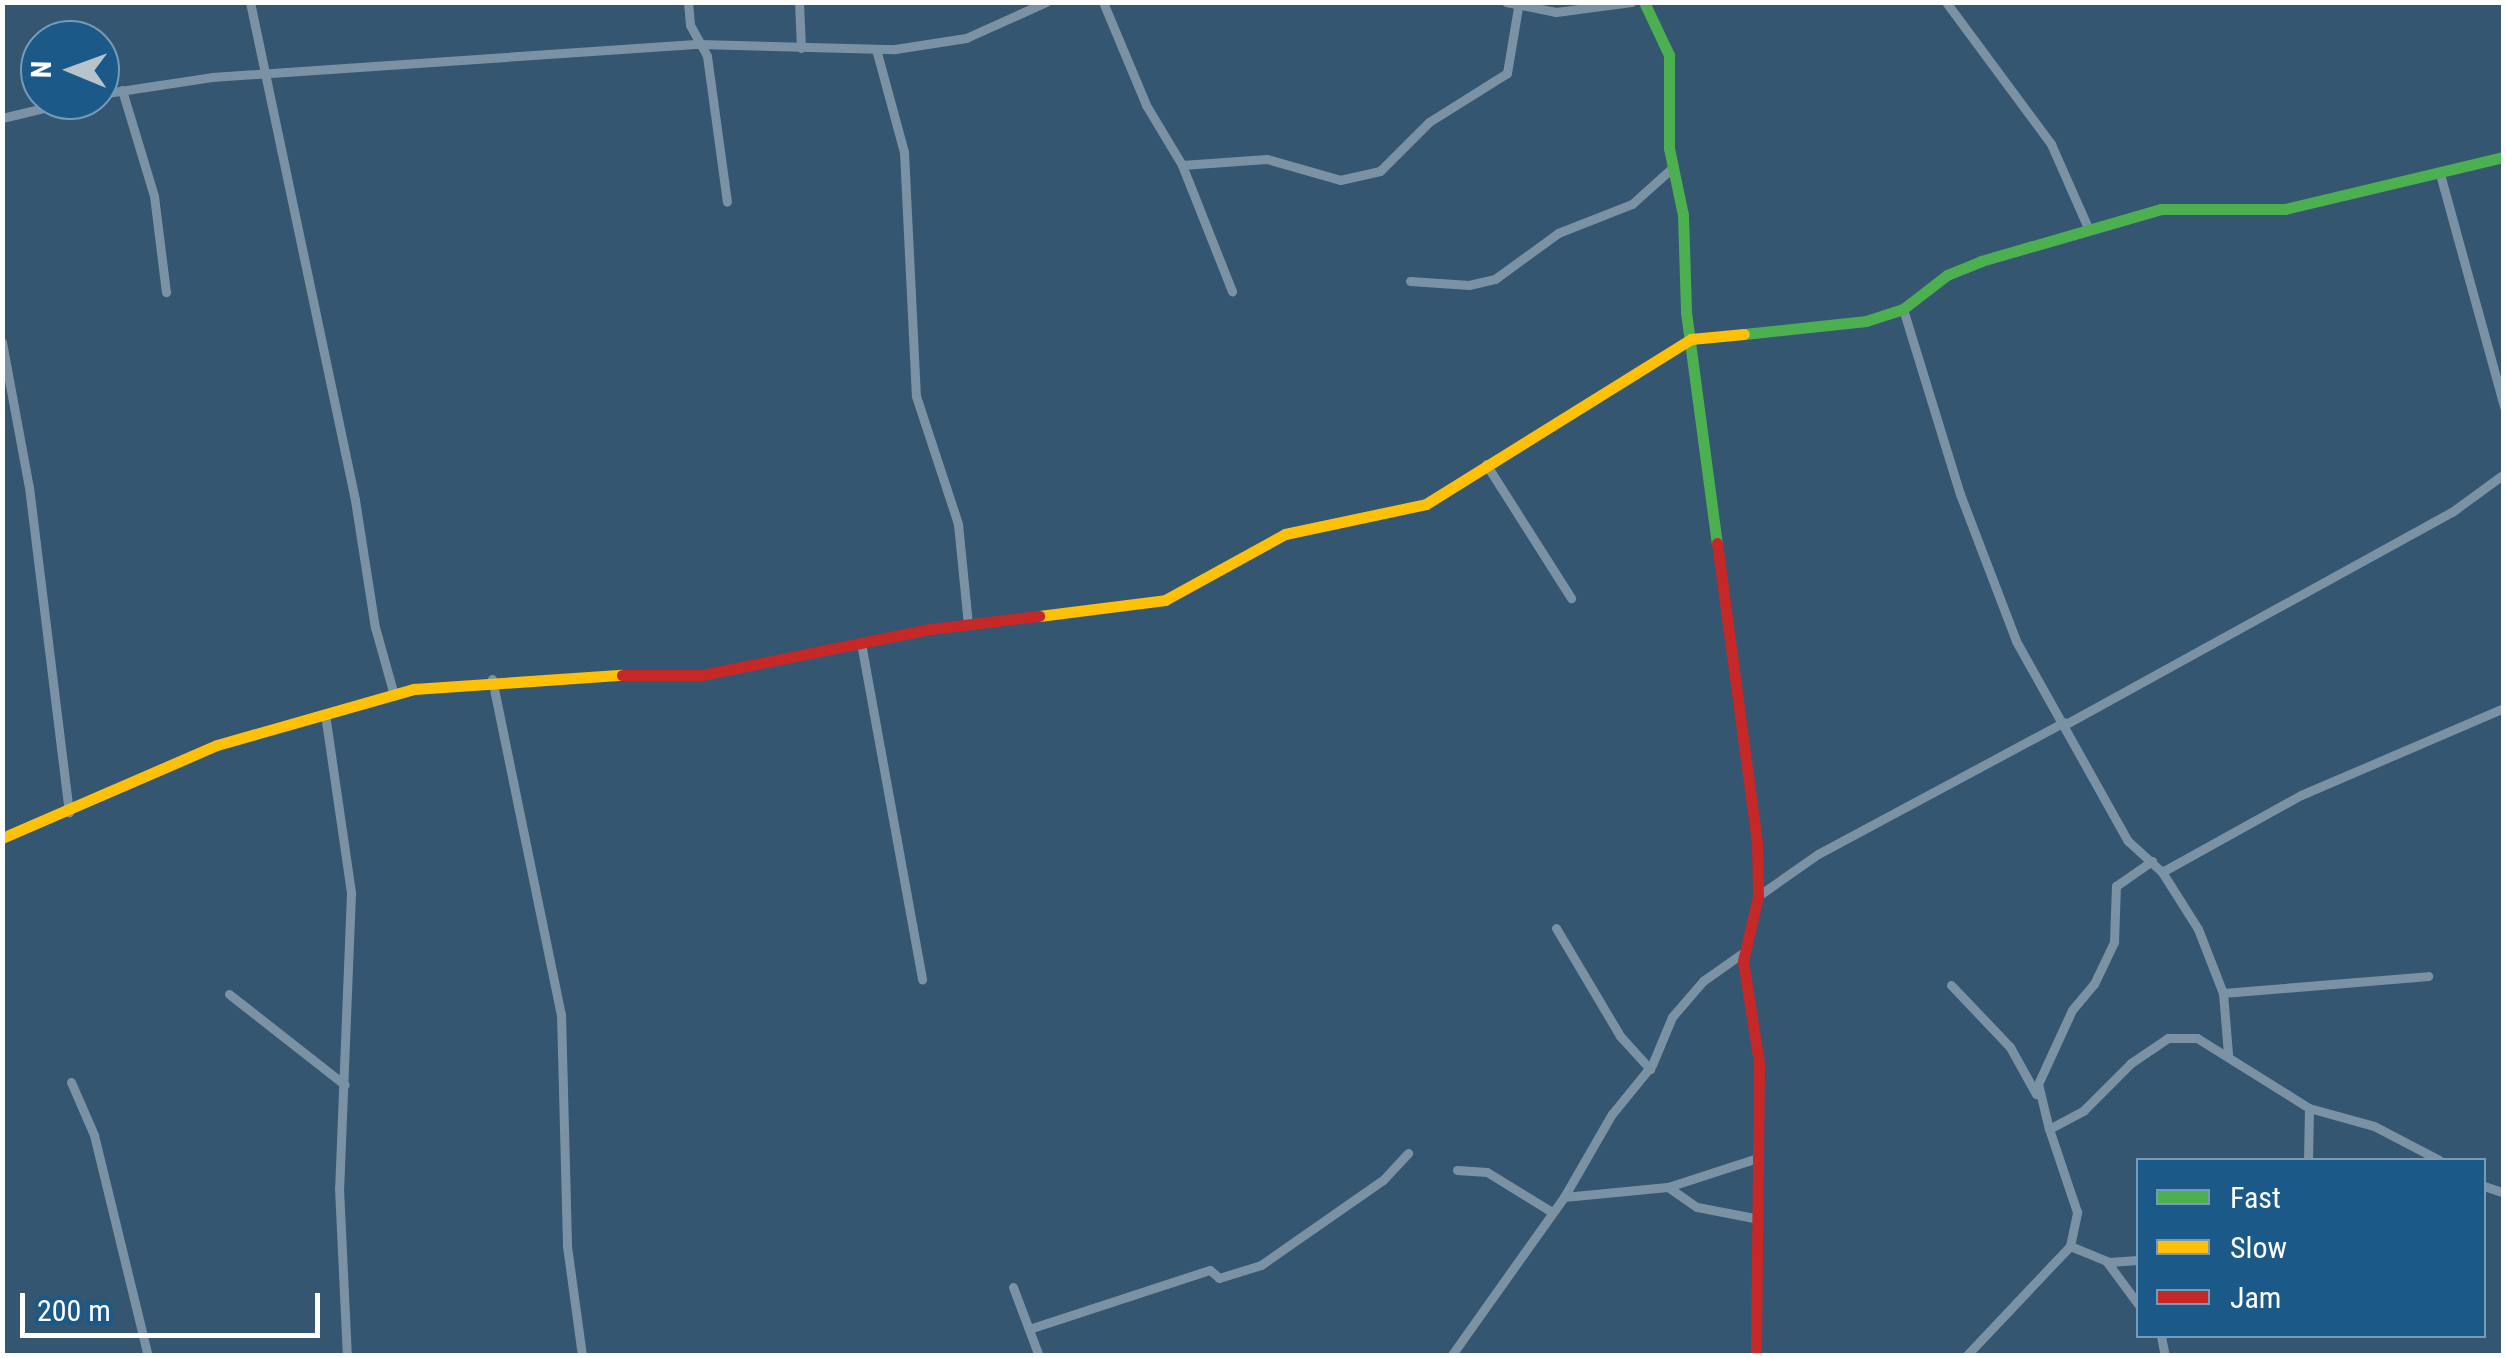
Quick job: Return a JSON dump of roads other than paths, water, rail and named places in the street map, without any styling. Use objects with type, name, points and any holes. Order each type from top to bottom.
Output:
[{"type":"street","points":[[250,2],[355,500],[375,628],[394,694]]},
{"type":"street","points":[[688,2],[699,44],[707,56],[727,202]]},
{"type":"street","points":[[799,2],[802,48]]},
{"type":"street","points":[[166,292],[154,196],[122,90],[699,44],[876,49],[966,38],[1046,2]]},
{"type":"street","points":[[1103,2],[1146,106],[1182,165],[1232,291]]},
{"type":"street","points":[[1506,2],[1556,12],[1631,2]]},
{"type":"street","points":[[1644,2],[1668,55],[1672,168],[1691,339],[1752,782],[1758,896],[1744,952],[1757,1026],[1756,1356]]},
{"type":"street","points":[[1946,2],[2051,144],[2088,228]]},
{"type":"street","points":[[1182,165],[1267,159],[1340,180],[1380,171],[1429,122],[1506,73],[1518,6]]},
{"type":"street","points":[[876,49],[904,152],[916,396],[958,524],[968,624]]},
{"type":"street","points":[[2,838],[69,814],[189,756],[394,694],[492,680],[702,675],[968,624],[1165,600],[1285,534],[1426,504],[1691,339],[1866,321],[1903,308],[1947,275],[2088,228],[2183,206],[2285,209],[2504,158]]},
{"type":"street","points":[[1410,281],[1458,285],[1495,279],[1549,238],[1632,204],[1672,168]]},
{"type":"street","points":[[2440,174],[2504,407]]},
{"type":"street","points":[[1903,308],[2005,614],[2128,841],[2162,872],[2198,929],[2223,993],[2228,1054]]},
{"type":"street","points":[[2,342],[29,487],[69,814]]},
{"type":"street","points":[[1486,464],[1571,598]]},
{"type":"street","points":[[1758,896],[1818,854],[2452,512],[2504,474]]},
{"type":"street","points":[[860,643],[922,980]]},
{"type":"street","points":[[492,680],[562,1014],[567,1246],[582,1356]]},
{"type":"street","points":[[2162,872],[2302,795],[2502,709]]},
{"type":"street","points":[[325,714],[352,893],[339,1188],[347,1356]]},
{"type":"street","points":[[2036,1094],[2072,1010],[2094,984],[2114,942],[2116,886],[2152,861]]},
{"type":"street","points":[[1556,928],[1620,1036],[1650,1069]]},
{"type":"street","points":[[1452,1356],[1564,1197],[1612,1114],[1650,1069],[1686,1000],[1744,952]]},
{"type":"street","points":[[2223,993],[2428,976]]},
{"type":"street","points":[[1951,985],[2010,1047],[2036,1094],[2077,1212],[2070,1246],[1966,1356]]},
{"type":"street","points":[[229,994],[345,1085]]},
{"type":"street","points":[[2049,1128],[2084,1110],[2131,1063],[2168,1038],[2197,1038],[2310,1108],[2374,1126],[2436,1158]]},
{"type":"street","points":[[71,1082],[94,1135],[148,1356]]},
{"type":"street","points":[[2308,1158],[2310,1108]]},
{"type":"street","points":[[1029,1329],[1210,1270],[1219,1278],[1262,1265],[1383,1180],[1408,1152]]},
{"type":"street","points":[[1564,1197],[1668,1187],[1754,1160]]},
{"type":"street","points":[[1457,1170],[1487,1172],[1552,1212]]},
{"type":"street","points":[[1668,1187],[1697,1207],[1754,1218]]},
{"type":"street","points":[[2070,1246],[2106,1262],[2136,1260]]},
{"type":"street","points":[[2106,1262],[2136,1301]]},
{"type":"street","points":[[1013,1287],[1039,1356]]}]
